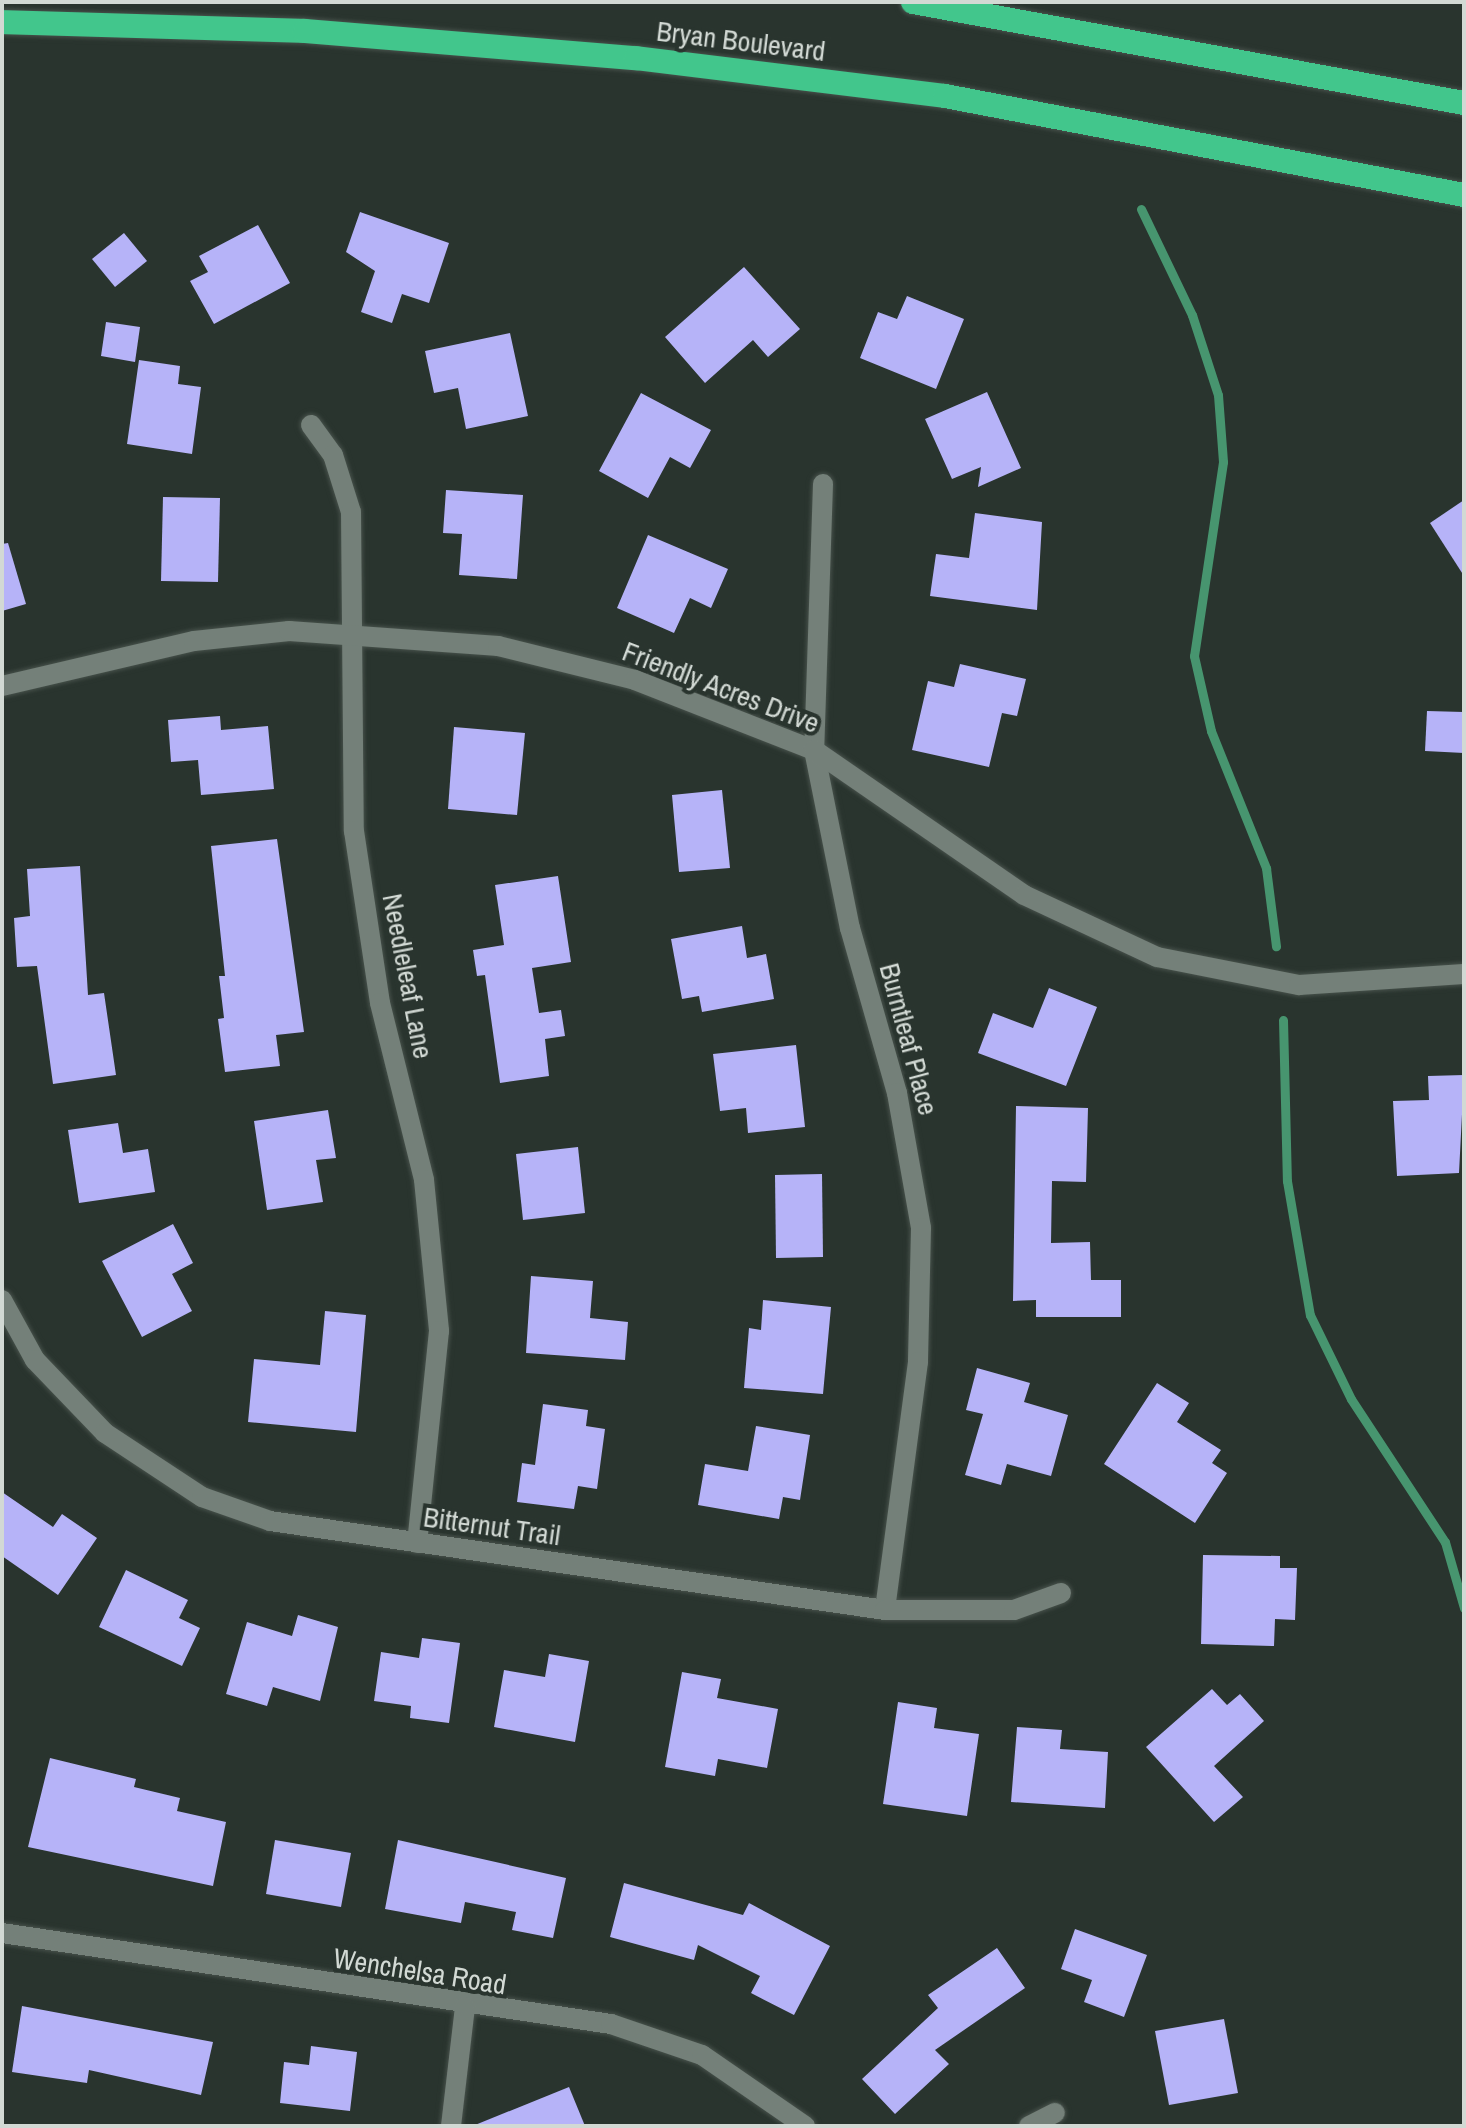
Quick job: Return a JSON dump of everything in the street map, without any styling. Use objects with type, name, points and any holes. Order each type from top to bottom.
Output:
[{"type":"highway","points":[[913,2],[1464,103]]},
{"type":"highway","name":"Bryan Boulevard","points":[[2,22],[305,31],[697,65],[945,96],[1464,195]]},
{"type":"street","name":"Needleleaf Lane","points":[[311,425],[333,455],[351,512],[354,831],[380,1003],[424,1180],[439,1331],[417,1543]]},
{"type":"street","name":"Burntleaf Place","points":[[823,484],[814,750],[850,928],[897,1093],[921,1228],[918,1362],[885,1610]]},
{"type":"street","name":"Friendly Acres Drive","points":[[2,686],[194,641],[289,631],[498,646],[635,680],[814,750],[1024,895],[1157,957],[1299,985],[1464,974]]},
{"type":"street","name":"Bitternut Trail","points":[[2,1300],[64,1396],[151,1469],[270,1521],[885,1610],[1014,1610],[1061,1593]]},
{"type":"street","name":"Wenchelsa Road","points":[[2,1933],[465,2007],[611,2024],[689,2051],[775,2099],[805,2126]]},
{"type":"street","points":[[451,2126],[465,2007]]},
{"type":"street","points":[[1029,2126],[1055,2113]]},
{"type":"building","points":[[360,212],[449,243],[429,303],[402,294],[392,323],[361,312],[375,271],[346,252]]},
{"type":"building","points":[[258,225],[290,283],[214,324],[190,281],[208,272],[199,256]]},
{"type":"building","points":[[124,233],[147,261],[115,287],[92,259]]},
{"type":"building","points":[[744,267],[800,329],[768,357],[753,340],[705,383],[665,337]]},
{"type":"building","points":[[907,296],[964,319],[936,389],[860,358],[878,312],[897,319]]},
{"type":"building","points":[[106,322],[140,327],[135,362],[101,356]]},
{"type":"building","points":[[510,333],[528,416],[466,429],[458,388],[434,393],[425,351]]},
{"type":"building","points":[[139,360],[180,366],[178,384],[201,387],[192,454],[127,444]]},
{"type":"building","points":[[987,392],[1021,468],[978,487],[981,467],[952,479],[925,419]]},
{"type":"building","points":[[641,393],[711,430],[690,468],[670,457],[648,498],[599,471]]},
{"type":"building","points":[[446,490],[523,495],[517,579],[459,575],[462,534],[443,533]]},
{"type":"building","points":[[163,497],[220,498],[218,582],[161,581]]},
{"type":"building","points":[[1464,500],[1464,576],[1430,523]]},
{"type":"building","points":[[975,513],[1042,522],[1037,610],[930,596],[936,554],[969,558]]},
{"type":"building","points":[[648,535],[728,569],[711,608],[690,598],[674,633],[617,608]]},
{"type":"building","points":[[8,543],[26,604],[2,611],[2,544]]},
{"type":"building","points":[[960,664],[1026,679],[1017,716],[1002,713],[989,767],[912,750],[928,681],[954,687]]},
{"type":"building","points":[[1427,711],[1464,712],[1464,753],[1425,751]]},
{"type":"building","points":[[220,716],[221,730],[268,726],[274,789],[201,795],[198,760],[171,762],[168,720]]},
{"type":"building","points":[[454,727],[525,733],[517,815],[448,809]]},
{"type":"building","points":[[722,790],[730,868],[679,872],[672,795]]},
{"type":"building","points":[[277,839],[304,1032],[276,1035],[280,1066],[225,1072],[218,1019],[224,1018],[219,976],[225,976],[211,846]]},
{"type":"building","points":[[80,866],[88,995],[104,993],[116,1075],[53,1084],[37,966],[17,967],[14,918],[30,916],[27,869]]},
{"type":"building","points":[[558,876],[571,962],[532,968],[539,1013],[561,1010],[565,1036],[545,1039],[549,1076],[500,1083],[485,975],[477,976],[473,950],[504,945],[495,885]]},
{"type":"building","points":[[742,926],[747,958],[766,954],[774,999],[702,1012],[699,996],[682,999],[671,939]]},
{"type":"building","points":[[1049,988],[1097,1007],[1066,1086],[978,1053],[993,1013],[1033,1028]]},
{"type":"building","points":[[796,1045],[805,1127],[748,1133],[746,1108],[720,1111],[713,1054]]},
{"type":"building","points":[[1464,1075],[1459,1173],[1397,1176],[1393,1101],[1429,1100],[1428,1076]]},
{"type":"building","points":[[1016,1106],[1088,1108],[1086,1182],[1052,1181],[1051,1243],[1090,1242],[1091,1280],[1121,1280],[1121,1317],[1036,1317],[1036,1300],[1013,1301]]},
{"type":"building","points":[[328,1110],[336,1158],[316,1160],[323,1202],[267,1210],[254,1121]]},
{"type":"building","points":[[118,1123],[123,1153],[148,1149],[155,1192],[79,1203],[68,1130]]},
{"type":"building","points":[[578,1147],[585,1213],[523,1220],[516,1154]]},
{"type":"building","points":[[822,1174],[823,1257],[776,1258],[775,1175]]},
{"type":"building","points":[[173,1224],[193,1263],[172,1274],[192,1311],[142,1337],[102,1261]]},
{"type":"building","points":[[531,1276],[593,1281],[590,1318],[628,1322],[625,1360],[526,1353]]},
{"type":"building","points":[[763,1300],[831,1307],[823,1394],[744,1388],[749,1328],[761,1330]]},
{"type":"building","points":[[325,1311],[366,1315],[356,1432],[248,1422],[254,1359],[320,1365]]},
{"type":"building","points":[[977,1368],[1030,1383],[1024,1402],[1068,1415],[1051,1476],[1007,1464],[1001,1485],[965,1475],[983,1414],[966,1410]]},
{"type":"building","points":[[1157,1383],[1189,1403],[1177,1422],[1221,1450],[1212,1463],[1227,1473],[1195,1523],[1104,1464]]},
{"type":"building","points":[[543,1404],[588,1410],[586,1426],[605,1429],[597,1489],[578,1486],[574,1509],[517,1502],[522,1463],[535,1465]]},
{"type":"building","points":[[756,1426],[810,1435],[800,1500],[783,1497],[779,1519],[698,1505],[705,1464],[748,1471]]},
{"type":"building","points":[[2,1492],[53,1527],[62,1514],[97,1538],[58,1595],[2,1556]]},
{"type":"building","points":[[1203,1555],[1280,1556],[1280,1568],[1297,1568],[1295,1620],[1275,1619],[1274,1646],[1201,1644]]},
{"type":"building","points":[[126,1570],[188,1600],[179,1618],[200,1628],[182,1666],[99,1627]]},
{"type":"building","points":[[298,1615],[338,1627],[320,1701],[273,1687],[267,1706],[226,1694],[247,1622],[292,1636]]},
{"type":"building","points":[[422,1638],[460,1643],[449,1723],[410,1718],[411,1706],[374,1701],[381,1652],[419,1658]]},
{"type":"building","points":[[549,1654],[589,1661],[575,1742],[494,1727],[504,1670],[545,1677]]},
{"type":"building","points":[[682,1672],[721,1679],[717,1698],[778,1709],[767,1768],[718,1759],[715,1776],[665,1767]]},
{"type":"building","points":[[1212,1689],[1227,1705],[1240,1694],[1264,1721],[1214,1766],[1243,1797],[1214,1822],[1146,1747]]},
{"type":"building","points":[[898,1702],[937,1708],[934,1728],[979,1734],[967,1816],[883,1804]]},
{"type":"building","points":[[1017,1727],[1062,1730],[1060,1749],[1108,1752],[1105,1808],[1011,1802]]},
{"type":"building","points":[[50,1758],[136,1779],[134,1787],[180,1798],[177,1811],[226,1822],[213,1886],[28,1847]]},
{"type":"building","points":[[275,1840],[351,1853],[341,1907],[266,1894]]},
{"type":"building","points":[[398,1840],[566,1878],[553,1938],[512,1930],[516,1912],[465,1902],[461,1923],[385,1909]]},
{"type":"building","points":[[624,1883],[743,1915],[749,1903],[830,1946],[794,2015],[751,1993],[760,1976],[698,1945],[694,1960],[610,1937]]},
{"type":"building","points":[[1075,1929],[1147,1955],[1124,2017],[1084,2002],[1092,1980],[1061,1969]]},
{"type":"building","points":[[997,1948],[1025,1988],[935,2050],[949,2064],[895,2114],[862,2079],[938,2008],[928,1995]]},
{"type":"building","points":[[22,2006],[213,2042],[201,2095],[89,2070],[87,2083],[12,2072]]},
{"type":"building","points":[[1224,2019],[1238,2093],[1169,2105],[1155,2031]]},
{"type":"building","points":[[311,2046],[357,2052],[350,2111],[280,2103],[284,2062],[309,2065]]},
{"type":"building","points":[[569,2087],[585,2126],[475,2125]]},
{"type":"waterway","points":[[1141,209],[1192,315],[1218,395],[1223,462],[1194,656],[1211,731],[1266,868],[1276,946]]},
{"type":"waterway","points":[[1283,1020],[1287,1181],[1310,1315],[1351,1399],[1445,1542],[1464,1608]]}]
